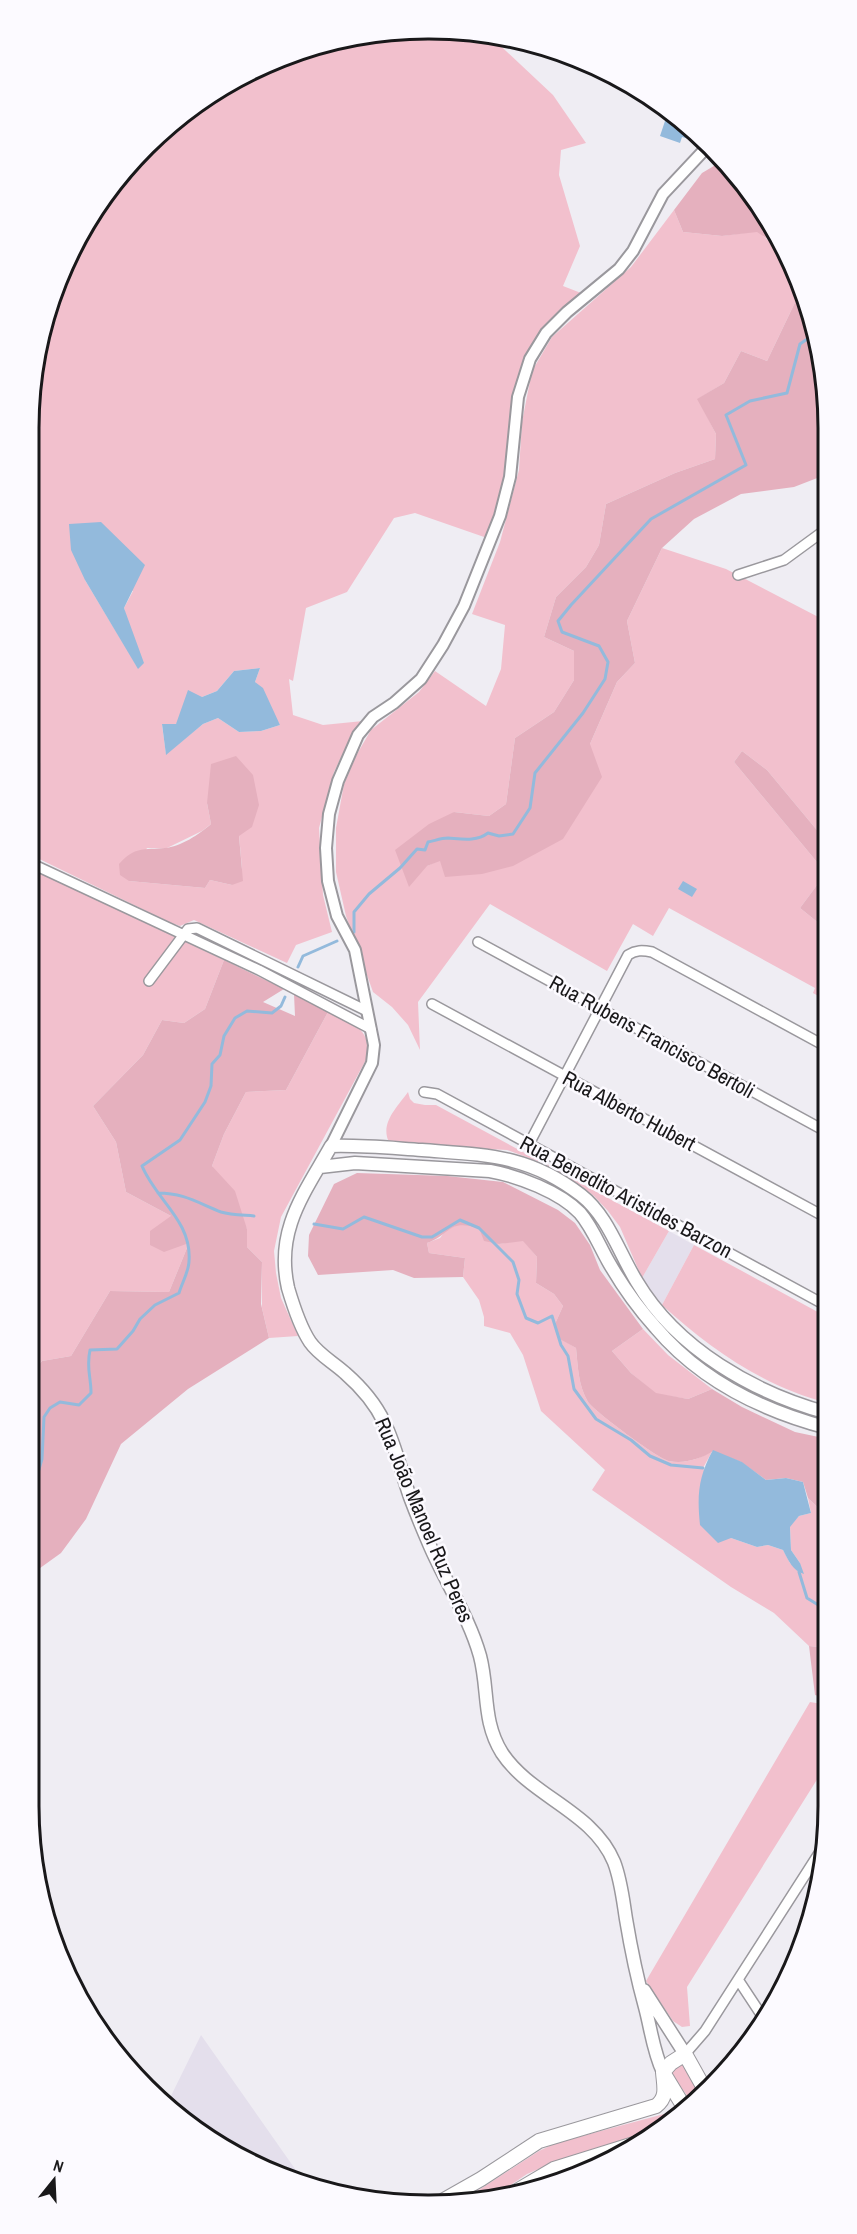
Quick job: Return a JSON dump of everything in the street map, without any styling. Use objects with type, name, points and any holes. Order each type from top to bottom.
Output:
[{"type":"main road","points":[[331,1146],[358,1145],[486,1154],[524,1163],[552,1176],[582,1195],[599,1214],[638,1284],[663,1317],[696,1347],[726,1369],[763,1390],[818,1410]]},
{"type":"main road","name":"Rua João Manoel Ruz Peres","points":[[331,1146],[298,1204],[284,1244],[288,1288],[296,1311],[310,1341],[323,1356],[344,1372],[373,1401],[385,1422],[414,1506],[480,1657],[487,1714],[493,1735],[503,1754],[512,1765],[589,1827],[603,1842],[614,1862],[620,1881],[637,1979],[656,2057],[663,2072]]},
{"type":"main road","points":[[320,1167],[355,1163],[490,1171],[511,1175],[543,1189],[565,1202],[585,1219],[627,1290],[656,1329],[685,1357],[723,1385],[749,1400],[795,1419],[818,1425]]},
{"type":"main road","name":"Rua João Manoel Ruz Peres","points":[[637,1979],[686,2054]]},
{"type":"main road","points":[[455,2194],[539,2141],[656,2106],[663,2101],[665,2094],[663,2072],[671,2063],[686,2054],[701,2083]]},
{"type":"main road","points":[[663,2072],[681,2102]]},
{"type":"main road","points":[[536,2180],[554,2169],[604,2153]]},
{"type":"street","name":"Rua João Manoel Ruz Peres","points":[[331,1146],[372,1063],[374,1046],[355,950],[337,916],[328,881],[326,848],[329,814],[338,781],[358,735],[374,717],[394,703],[421,678],[443,645],[464,606],[500,516],[508,487],[518,397],[530,359],[546,333],[567,312],[619,269],[633,251],[663,194],[703,152]]},
{"type":"street","points":[[738,575],[784,560],[818,535]]},
{"type":"street","points":[[39,867],[259,970],[371,1029]]},
{"type":"street","points":[[149,981],[182,935],[188,929],[197,928],[366,1010]]},
{"type":"street","name":"Rua Rubens Francisco Bertoli","points":[[478,942],[818,1127]]},
{"type":"street","points":[[529,1144],[628,955],[639,950],[652,952],[818,1042]]},
{"type":"street","name":"Rua Alberto Hubert","points":[[432,1004],[818,1213]]},
{"type":"street","name":"Rua Benedito Aristides Barzon","points":[[424,1092],[437,1094],[818,1301]]},
{"type":"street","points":[[355,1163],[358,1145]]},
{"type":"street","points":[[686,2054],[705,2031],[739,1981],[814,1861]]},
{"type":"street","points":[[739,1981],[759,2011]]},
{"type":"shaded area","points":[[428,39],[500,45],[553,95],[586,143],[561,150],[559,175],[580,246],[563,286],[581,293],[541,331],[523,362],[512,411],[507,471],[487,538],[415,513],[394,518],[347,592],[306,608],[293,681],[289,679],[293,715],[323,725],[363,721],[347,745],[334,772],[319,828],[323,895],[332,932],[296,945],[287,963],[194,920],[180,926],[39,859],[40,403],[46,353],[69,279],[91,234],[119,191],[153,153],[191,119],[256,79],[328,52],[378,42]],"holes":[[[85,580],[133,591],[124,608],[138,668]],[[260,668],[255,682],[280,725],[261,731],[239,732],[218,718],[203,724],[166,754],[162,725],[176,724],[202,697],[217,691],[234,671]],[[207,803],[239,835],[242,868],[232,885],[210,880],[205,888],[129,881],[147,848],[167,848],[202,831],[211,824]]]},
{"type":"shaded area","points":[[715,165],[738,191],[769,240],[757,232],[722,236],[683,232],[674,210],[702,173]]},
{"type":"shaded area","points":[[674,210],[683,232],[722,236],[757,231],[771,243],[796,300],[767,361],[741,351],[724,383],[698,399],[716,434],[715,459],[675,473],[606,504],[599,545],[586,567],[556,597],[544,637],[574,651],[574,680],[554,712],[515,738],[506,804],[489,816],[454,812],[427,866],[440,860],[590,744],[617,682],[635,663],[627,621],[662,548],[726,569],[818,617],[818,831],[767,770],[742,751],[734,762],[818,863],[818,884],[800,908],[818,923],[818,996],[813,993],[815,988],[669,908],[653,936],[633,924],[607,971],[490,904],[418,1002],[420,1050],[408,1025],[392,1007],[373,992],[346,916],[336,872],[336,828],[344,784],[371,730],[419,692],[435,671],[486,706],[501,669],[505,625],[472,614],[500,542],[519,470],[522,422],[532,371],[552,337],[631,267]]},
{"type":"shaded area","points":[[796,300],[805,328],[815,378],[818,478],[794,487],[741,494],[694,519],[662,548],[627,621],[635,663],[617,682],[590,744],[602,777],[563,839],[513,866],[482,874],[445,877],[440,861],[427,866],[409,887],[395,850],[429,824],[454,812],[489,816],[506,804],[515,738],[554,712],[574,680],[574,651],[544,637],[556,597],[586,567],[599,545],[606,504],[675,473],[715,459],[716,434],[697,399],[724,383],[741,351],[767,361]]},
{"type":"shaded area","points":[[742,751],[767,770],[818,831],[818,863],[734,762]]},
{"type":"shaded area","points":[[236,756],[253,775],[259,805],[252,827],[239,836],[243,881],[232,885],[210,880],[205,888],[129,881],[120,875],[119,864],[130,854],[140,850],[165,848],[183,843],[211,824],[207,803],[211,764]]},
{"type":"shaded area","points":[[39,873],[224,960],[205,1009],[184,1023],[162,1020],[143,1055],[93,1106],[116,1142],[126,1192],[171,1216],[189,1243],[169,1292],[110,1291],[71,1356],[42,1361],[39,1364]]},
{"type":"shaded area","points":[[818,884],[818,923],[800,908]]},
{"type":"shaded area","points":[[224,960],[284,989],[263,1002],[295,1016],[294,994],[328,1012],[286,1090],[246,1092],[224,1134],[212,1166],[235,1191],[247,1229],[247,1247],[262,1262],[261,1304],[269,1338],[188,1389],[121,1444],[86,1519],[61,1553],[39,1569],[39,1364],[42,1361],[71,1356],[110,1291],[169,1292],[189,1243],[164,1252],[150,1245],[150,1231],[171,1216],[126,1192],[116,1142],[93,1106],[143,1055],[162,1020],[184,1023],[205,1009]]},
{"type":"shaded area","points":[[328,1012],[351,1023],[362,1032],[368,1046],[368,1056],[281,1217],[274,1251],[276,1273],[281,1298],[298,1336],[269,1338],[262,1308],[262,1262],[247,1247],[247,1229],[212,1166],[224,1134],[246,1092],[286,1090]]},
{"type":"shaded area","points":[[408,1092],[414,1103],[436,1105],[544,1163],[507,1150],[397,1144],[388,1140],[386,1133],[389,1121]]},
{"type":"shaded area","points":[[357,1173],[447,1176],[503,1182],[558,1210],[575,1223],[590,1245],[600,1270],[643,1329],[612,1351],[631,1373],[656,1393],[688,1399],[712,1389],[742,1407],[795,1432],[818,1437],[818,1508],[808,1498],[803,1482],[786,1478],[766,1480],[741,1462],[713,1451],[692,1460],[669,1461],[640,1444],[593,1407],[582,1389],[576,1348],[558,1338],[555,1324],[563,1306],[554,1294],[536,1283],[537,1257],[523,1241],[499,1244],[484,1241],[479,1228],[461,1225],[455,1226],[427,1243],[429,1253],[465,1258],[463,1277],[414,1278],[393,1270],[318,1275],[308,1256],[309,1235],[334,1184]]},
{"type":"shaded area","points":[[564,1174],[669,1231],[642,1278],[620,1227],[608,1211],[594,1196]]},
{"type":"shaded area","points":[[462,1223],[479,1228],[499,1244],[523,1240],[537,1257],[536,1283],[554,1294],[563,1306],[555,1324],[558,1337],[576,1348],[579,1376],[588,1402],[640,1444],[669,1461],[692,1460],[713,1450],[703,1468],[731,1538],[757,1547],[768,1545],[783,1550],[790,1563],[799,1572],[800,1563],[791,1550],[790,1526],[799,1516],[811,1513],[808,1498],[818,1508],[818,1647],[809,1646],[774,1613],[731,1587],[592,1490],[605,1470],[541,1411],[523,1355],[510,1333],[484,1326],[479,1300],[463,1277],[465,1258],[429,1253],[427,1243],[440,1238],[446,1230]]},
{"type":"shaded area","points":[[669,1231],[694,1245],[662,1305],[642,1278]]},
{"type":"shaded area","points":[[694,1245],[818,1312],[818,1400],[781,1387],[739,1364],[718,1351],[662,1305]]},
{"type":"shaded area","points":[[643,1329],[668,1355],[712,1389],[688,1399],[656,1394],[631,1373],[612,1351]]},
{"type":"shaded area","points":[[809,1646],[818,1647],[818,1696],[815,1695]]},
{"type":"shaded area","points":[[810,1702],[818,1703],[818,1778],[687,1987],[690,2026],[682,2027],[673,2021],[646,1981]]},
{"type":"shaded area","points":[[201,2035],[297,2172],[234,2143],[191,2115],[171,2097]]},
{"type":"shaded area","points":[[682,2064],[696,2088],[687,2096],[670,2072],[672,2068]]},
{"type":"shaded area","points":[[668,2113],[628,2140],[550,2164],[527,2174],[507,2187],[475,2192],[539,2151],[556,2143]]},
{"type":"water","points":[[666,119],[688,139],[682,137],[680,143],[660,136]]},
{"type":"water","points":[[101,522],[145,565],[124,608],[144,663],[138,669],[85,580],[71,550],[69,524]]},
{"type":"water","points":[[260,668],[255,682],[263,688],[280,725],[261,731],[239,732],[218,718],[203,724],[166,755],[162,724],[176,724],[188,690],[202,697],[217,691],[234,671]]},
{"type":"water","points":[[683,881],[697,889],[692,897],[678,889]]},
{"type":"water","points":[[713,1450],[742,1462],[766,1480],[786,1478],[803,1482],[811,1513],[799,1516],[790,1527],[791,1550],[804,1574],[794,1568],[783,1550],[768,1545],[757,1547],[731,1538],[718,1543],[700,1525],[700,1487],[704,1469]]},
{"type":"waterway","points":[[354,932],[354,912],[369,894],[400,868],[417,849],[425,850],[428,842],[445,838],[474,839],[488,833],[499,836],[513,834],[530,808],[535,773],[583,713],[605,679],[608,662],[599,646],[562,632],[558,621],[651,519],[746,465],[726,415],[750,401],[787,393],[800,344],[808,339]]},
{"type":"waterway","points":[[298,967],[303,956],[337,941]]},
{"type":"waterway","points":[[39,1469],[42,1459],[44,1417],[50,1408],[60,1402],[79,1405],[91,1393],[90,1350],[117,1349],[140,1319],[155,1305],[179,1293],[187,1273],[189,1261],[185,1234],[142,1166],[180,1140],[205,1102],[211,1086],[212,1064],[220,1055],[224,1036],[235,1018],[247,1011],[272,1013],[281,1006],[285,997]]},
{"type":"waterway","points":[[158,1193],[183,1197],[225,1213],[254,1216]]},
{"type":"waterway","points":[[314,1224],[343,1229],[364,1217],[422,1237],[432,1237],[460,1220],[479,1228],[513,1262],[519,1280],[517,1294],[526,1318],[538,1323],[552,1316],[561,1345],[568,1356],[574,1389],[596,1419],[631,1440],[650,1456],[671,1465],[703,1468]]},
{"type":"waterway","points":[[799,1572],[807,1598],[818,1605]]}]
